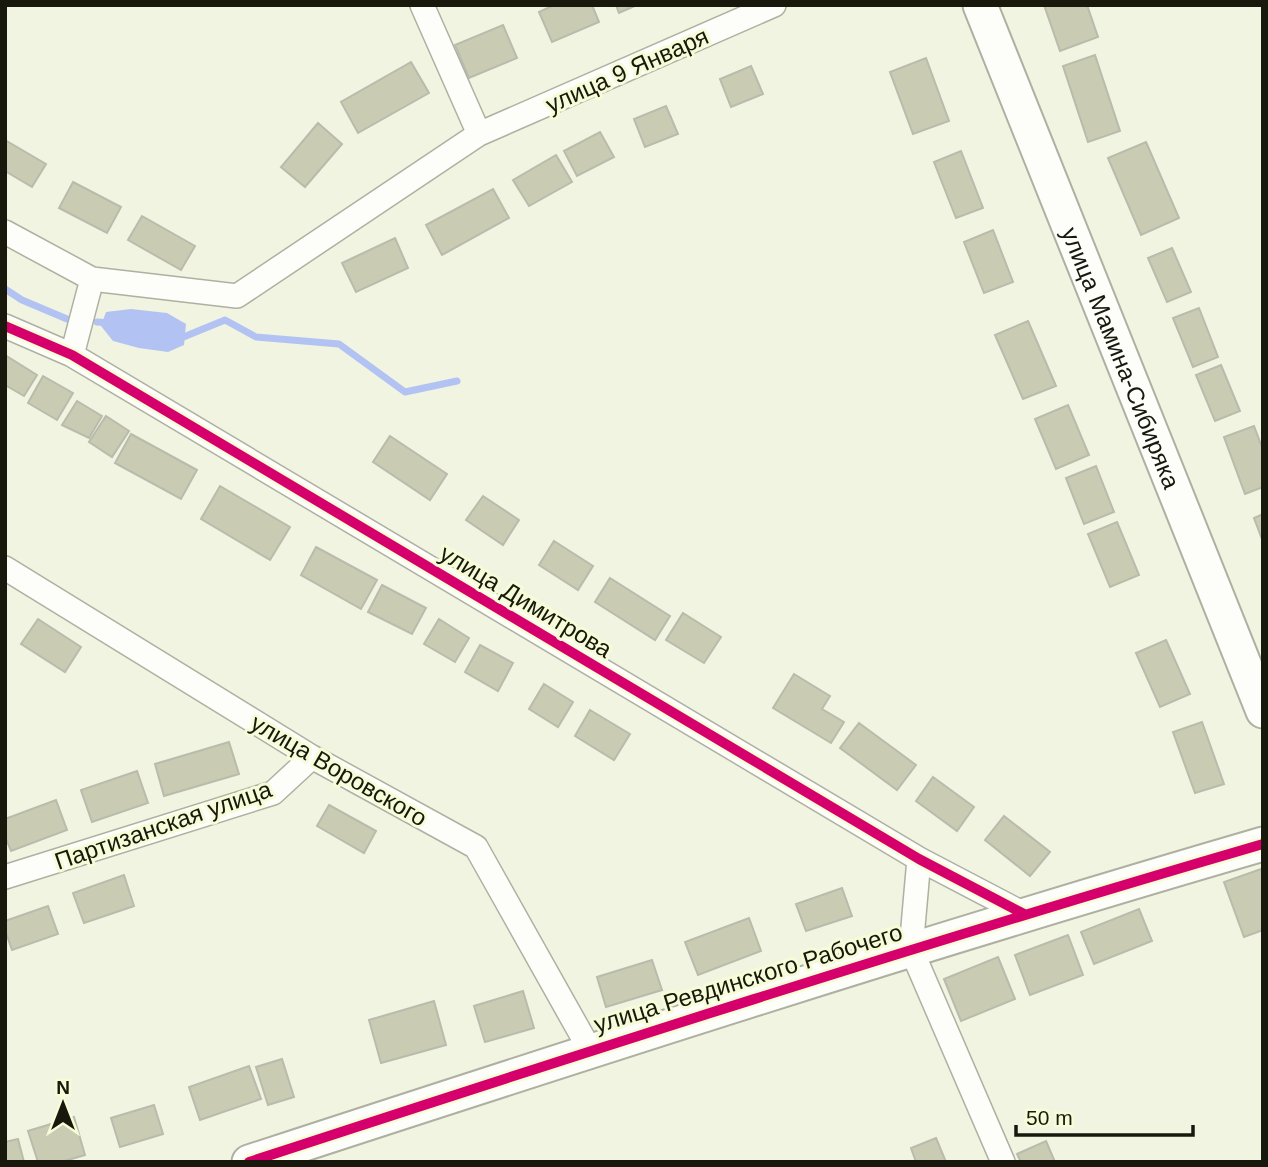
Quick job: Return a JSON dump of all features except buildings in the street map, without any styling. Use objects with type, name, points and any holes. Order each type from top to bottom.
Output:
[{"type":"street","points":[[422,5],[480,134]]},
{"type":"street","name":"улица 9 Января","points":[[92,279],[237,296],[480,134],[774,5]]},
{"type":"street","name":"улица Мамина-Сибиряка","points":[[980,5],[1263,710]]},
{"type":"street","points":[[5,232],[92,279],[72,355]]},
{"type":"street","name":"улица Димитрова","points":[[5,326],[72,355],[919,859],[1024,914]]},
{"type":"street","name":"улица Воровского","points":[[5,568],[312,757],[476,847],[590,1050]]},
{"type":"street","name":"Партизанская улица","points":[[5,877],[273,793],[312,757]]},
{"type":"street","name":"улица Ревдинского Рабочего","points":[[249,1162],[590,1050],[912,949],[1263,844]]},
{"type":"street","points":[[919,859],[912,949],[1003,1162]]},
{"type":"water","points":[[131,309],[167,313],[186,324],[184,345],[168,352],[113,341],[101,326],[106,312]]},
{"type":"waterway","points":[[5,289],[22,300],[67,319]]},
{"type":"waterway","points":[[178,337],[225,320],[256,337],[339,344],[405,392],[457,381]]},
{"type":"waterway","points":[[97,322],[111,323]]},
{"type":"cycle path","points":[[5,326],[72,355],[919,859],[1024,914]]},
{"type":"cycle path","points":[[249,1162],[882,959],[1263,844]]}]
